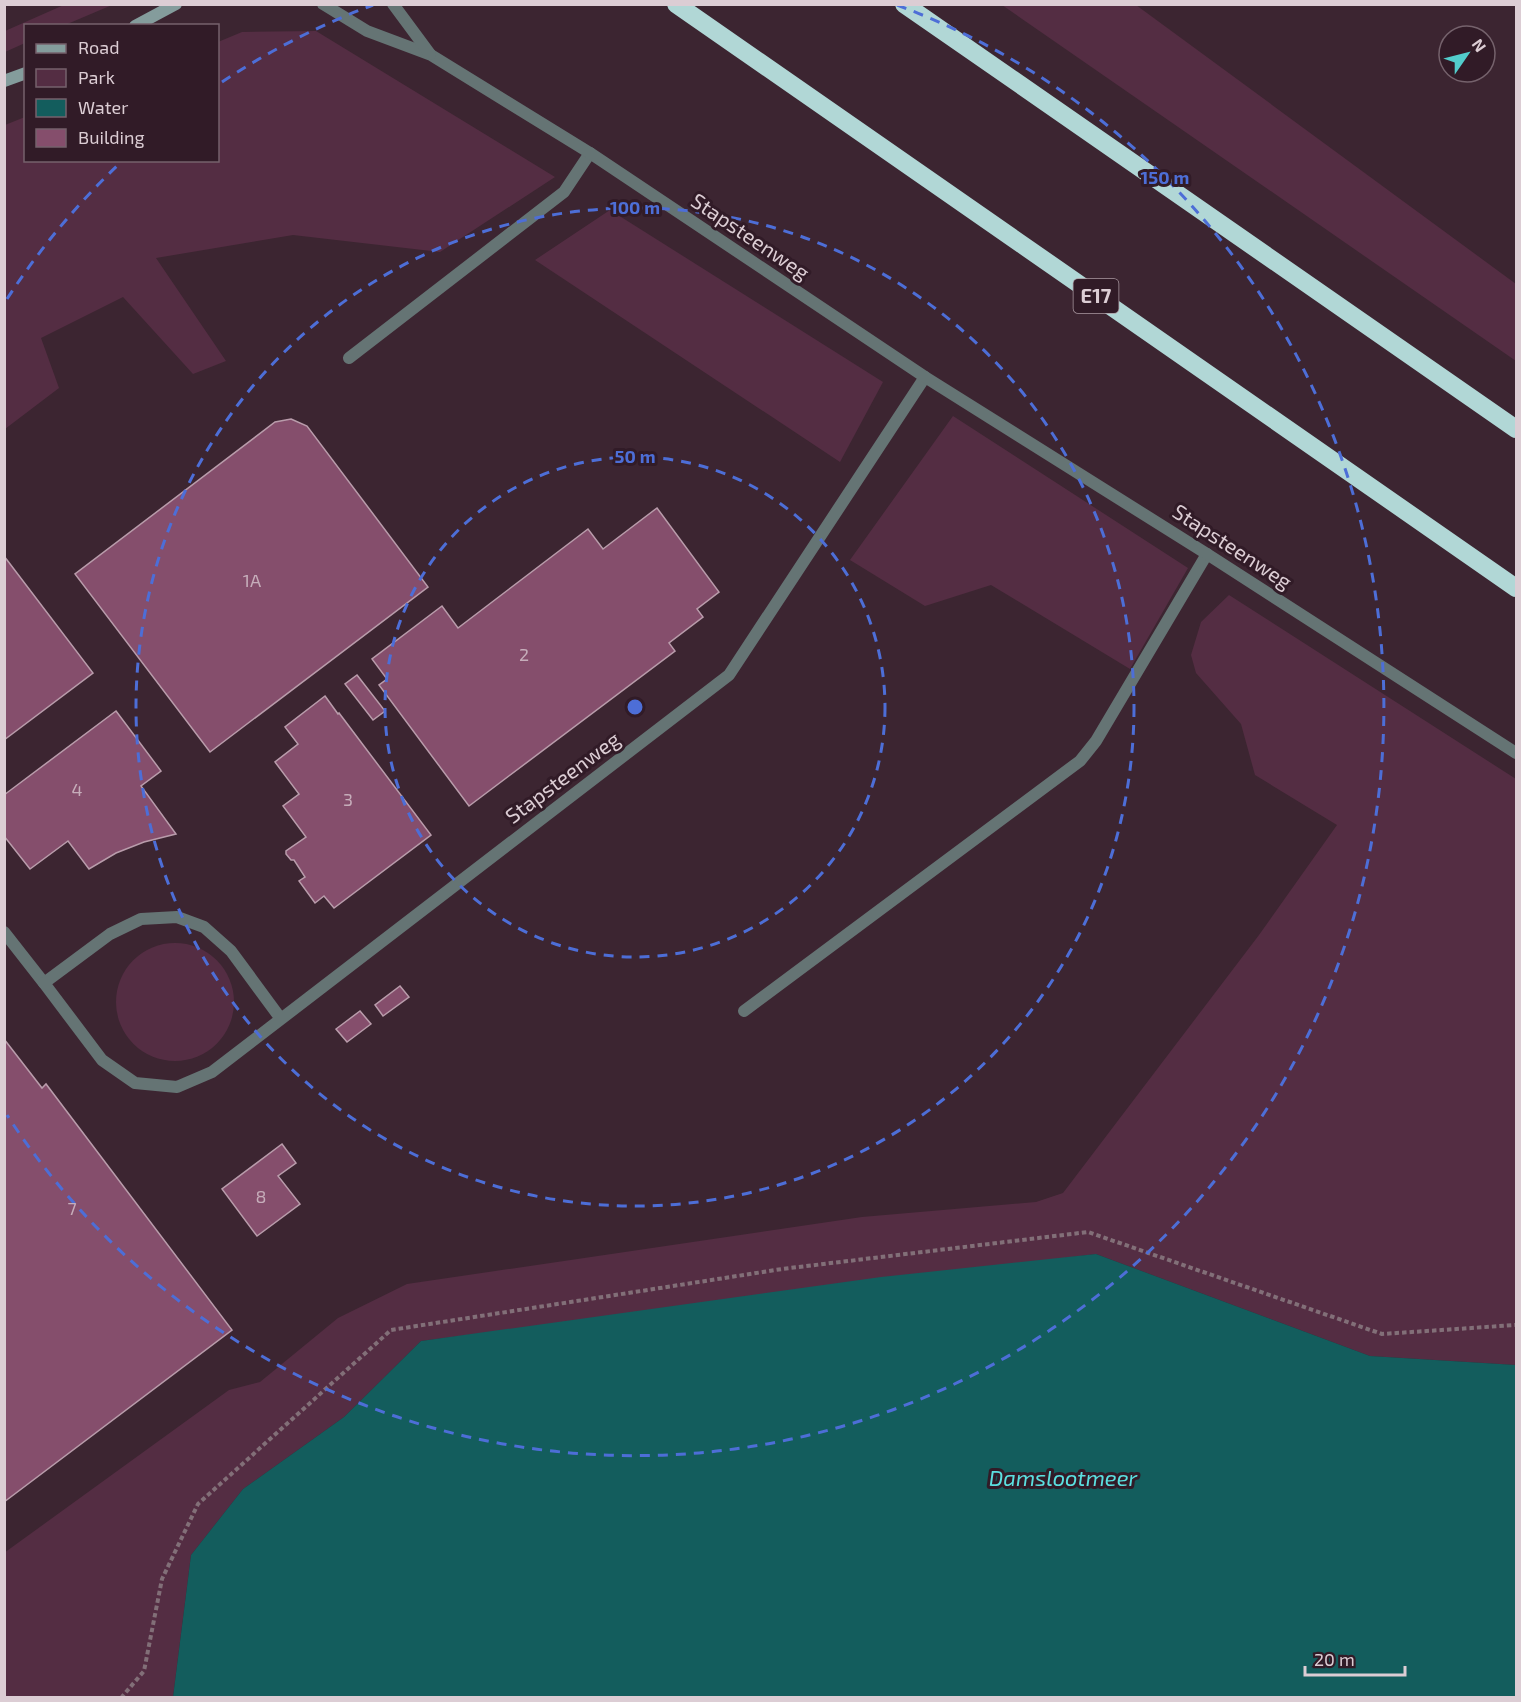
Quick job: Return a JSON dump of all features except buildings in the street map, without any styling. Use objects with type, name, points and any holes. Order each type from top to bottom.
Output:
[{"type":"highway","name":"E17","points":[[676,4],[1516,588]]},
{"type":"highway","points":[[904,4],[1516,429]]},
{"type":"main road","points":[[139,24],[176,4]]},
{"type":"main road","points":[[4,81],[24,75]]},
{"type":"street","name":"Stapsteenweg","points":[[323,4],[367,31],[431,55],[590,153],[925,377],[1207,554],[1516,753]]},
{"type":"street","name":"Stapsteenweg","points":[[393,4],[431,55]]},
{"type":"street","points":[[349,358],[564,192],[590,153]]},
{"type":"street","name":"Stapsteenweg","points":[[4,932],[102,1060],[135,1083],[177,1087],[212,1072],[729,675],[925,377]]},
{"type":"street","points":[[744,1011],[1080,761],[1096,741],[1207,554]]},
{"type":"street","points":[[44,984],[110,934],[141,919],[177,917],[204,927],[231,951],[281,1019]]},
{"type":"path","points":[[121,1698],[144,1671],[162,1579],[198,1504],[392,1330],[782,1269],[1088,1232],[1382,1334],[1516,1325]]},
{"type":"green space","points":[[66,4],[112,5],[67,24],[24,24],[24,43],[5,52],[5,31]]},
{"type":"green space","points":[[1002,5],[1136,5],[1516,284],[1516,361]]},
{"type":"green space","points":[[316,31],[555,177],[440,252],[293,235],[156,258],[226,361],[193,374],[123,297],[41,338],[59,388],[5,429],[5,125],[24,117],[24,162],[219,162],[219,42],[242,32]]},
{"type":"green space","points":[[610,210],[883,382],[840,462],[535,260]]},
{"type":"green space","points":[[953,416],[1188,568],[1130,669],[991,585],[925,606],[850,560]]},
{"type":"green space","points":[[1229,595],[1516,779],[1516,1365],[1370,1356],[1096,1254],[421,1341],[344,1417],[243,1489],[191,1555],[173,1697],[5,1697],[4,1553],[229,1390],[260,1382],[338,1318],[407,1284],[862,1217],[1036,1202],[1063,1193],[1259,935],[1337,825],[1255,775],[1241,724],[1196,673],[1191,655],[1201,622]]},
{"type":"green space","points":[[175,943],[198,947],[217,960],[230,979],[234,1002],[230,1025],[217,1044],[198,1057],[175,1061],[152,1057],[133,1044],[120,1025],[116,1002],[120,979],[133,960],[152,947]]},
{"type":"water","name":"Damslootmeer","points":[[1096,1254],[1370,1356],[1516,1365],[1516,1697],[173,1697],[191,1555],[243,1489],[344,1417],[421,1341],[881,1277]]}]
